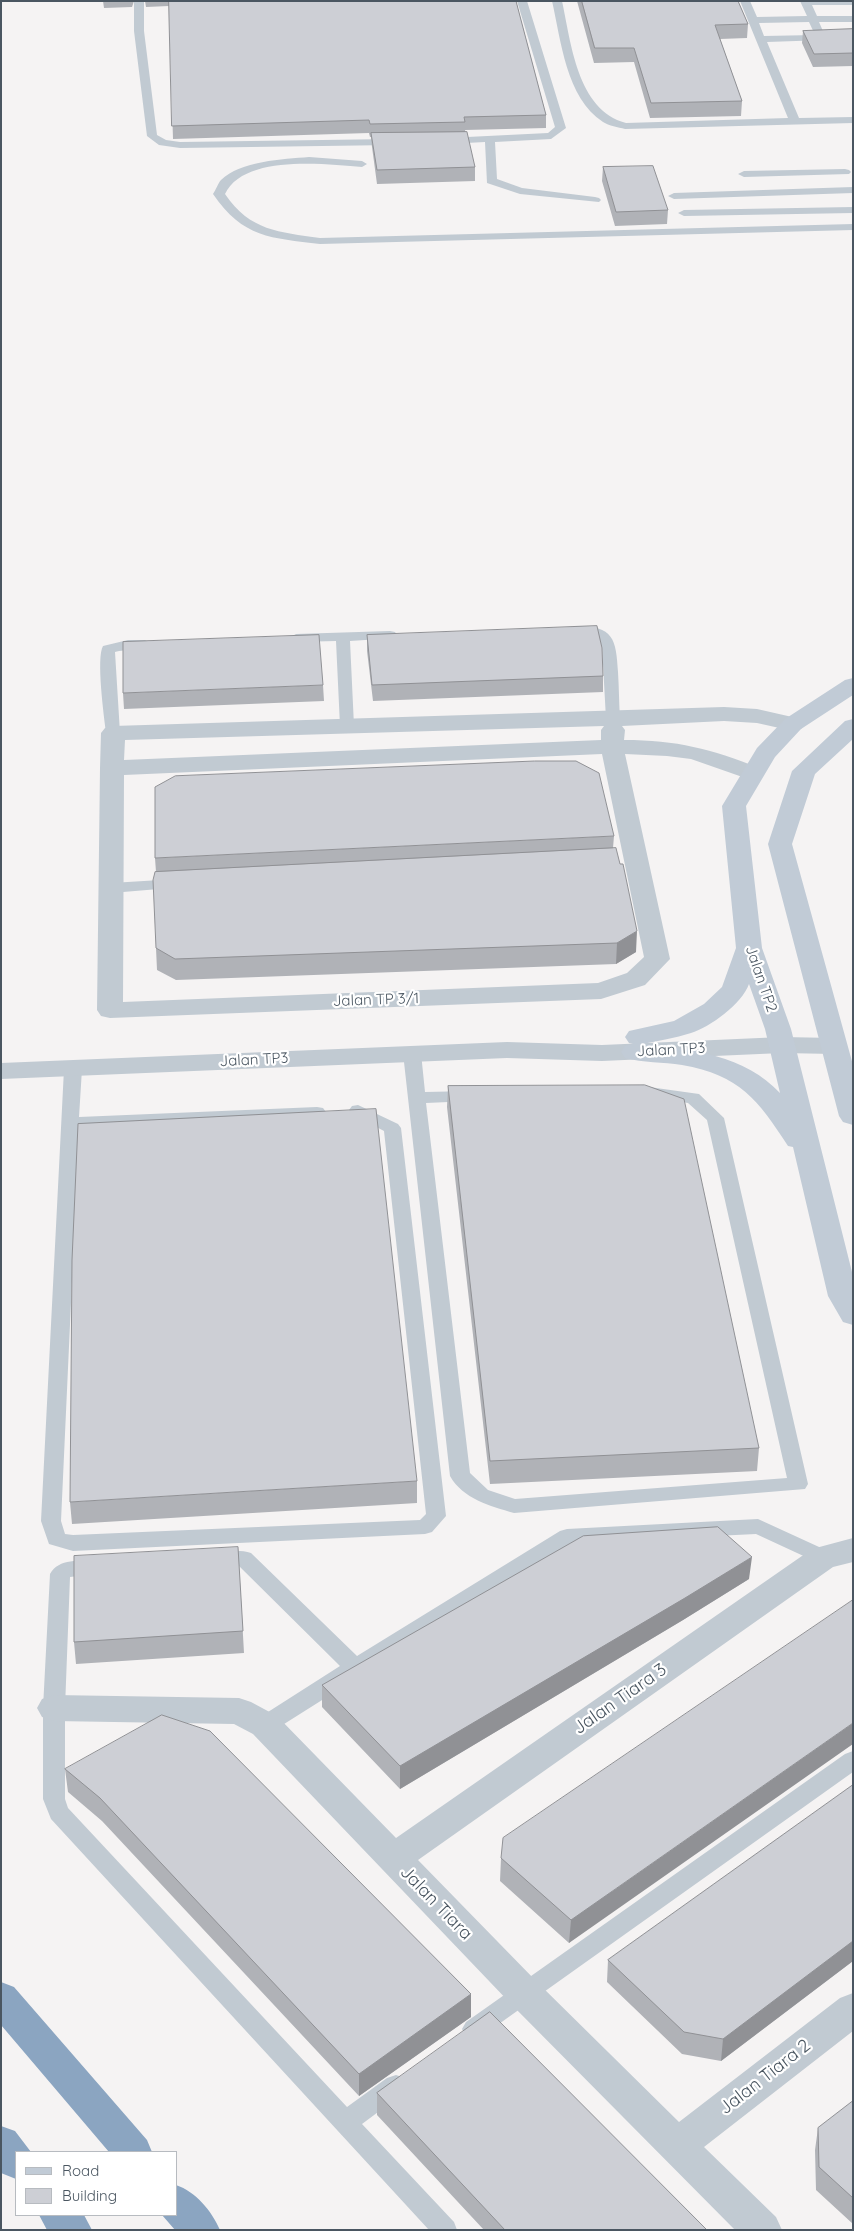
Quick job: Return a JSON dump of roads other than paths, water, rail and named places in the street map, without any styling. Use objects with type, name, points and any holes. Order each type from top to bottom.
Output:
[{"type":"highway","points":[[1,1998],[132,2151]]},
{"type":"highway","points":[[1,2144],[15,2161]]},
{"type":"highway","points":[[178,2204],[200,2230]]},
{"type":"highway","points":[[60,2216],[72,2230]]},
{"type":"street","name":"Jalan TP2","points":[[853,685],[794,724],[765,753],[751,773],[734,806],[749,948],[780,1037],[843,1296],[853,1315]]},
{"type":"street","points":[[113,733],[613,719],[724,714],[757,716],[794,724]]},
{"type":"street","name":"Jalan TP 3/1","points":[[113,733],[110,1010],[601,991],[636,979],[657,959],[627,862],[612,747],[613,719]]},
{"type":"street","points":[[853,726],[804,771],[780,844],[853,1116]]},
{"type":"street","points":[[112,768],[612,747],[656,747],[687,751],[713,758],[751,773]]},
{"type":"street","points":[[636,1045],[683,1027],[713,1010],[734,990],[749,948]]},
{"type":"street","name":"Jalan TP3","points":[[1,1071],[636,1045],[780,1037],[832,1037]]},
{"type":"street","points":[[636,1045],[715,1065],[743,1076],[762,1091],[780,1111],[808,1156]]},
{"type":"street","name":"Jalan Tiara 3","points":[[393,1859],[838,1553]]},
{"type":"street","name":"Jalan Tiara","points":[[54,1708],[239,1711],[265,1725],[524,1993],[762,2230]]},
{"type":"street","name":"Jalan Tiara 2","points":[[678,2145],[853,2009]]},
{"type":"lane","points":[[139,1],[139,31],[152,136],[163,143],[180,145],[405,142]]},
{"type":"lane","points":[[434,141],[551,136],[561,128],[522,1]]},
{"type":"lane","points":[[556,1],[578,83],[597,112],[607,120],[625,126],[853,120]]},
{"type":"lane","points":[[745,1],[795,122]]},
{"type":"lane","points":[[761,39],[825,38],[813,20],[805,2],[853,2]]},
{"type":"lane","points":[[753,20],[853,19]]},
{"type":"lane","points":[[490,140],[491,181],[520,191],[596,200]]},
{"type":"lane","points":[[362,164],[309,160],[283,162],[247,169],[225,182],[219,194],[228,209],[248,226],[278,235],[320,241],[853,227]]},
{"type":"lane","points":[[762,229],[743,171],[845,172]]},
{"type":"lane","points":[[674,196],[853,190]]},
{"type":"lane","points":[[684,213],[853,210]]},
{"type":"lane","points":[[561,630],[591,630],[606,638],[609,646],[613,719]]},
{"type":"lane","points":[[285,639],[403,635]]},
{"type":"lane","points":[[343,637],[347,726]]},
{"type":"lane","points":[[113,733],[108,649],[128,644],[157,643]]},
{"type":"lane","points":[[111,888],[190,884]]},
{"type":"lane","points":[[412,1053],[419,1098],[460,1476],[481,1495],[514,1506],[798,1484],[714,1118],[693,1098],[635,1091]]},
{"type":"lane","points":[[70,1123],[358,1110],[392,1128],[436,1516],[425,1527],[73,1543],[56,1539],[51,1521],[70,1123],[73,1069]]},
{"type":"lane","points":[[419,1098],[488,1096]]},
{"type":"lane","points":[[265,1725],[567,1536],[758,1526],[838,1553]]},
{"type":"lane","points":[[194,1561],[244,1558],[355,1667]]},
{"type":"lane","points":[[114,1566],[64,1570],[60,1574],[54,1708],[54,1799],[59,1813],[445,2230]]},
{"type":"lane","points":[[454,2044],[853,1760]]},
{"type":"lane","points":[[344,2123],[414,2072]]}]
